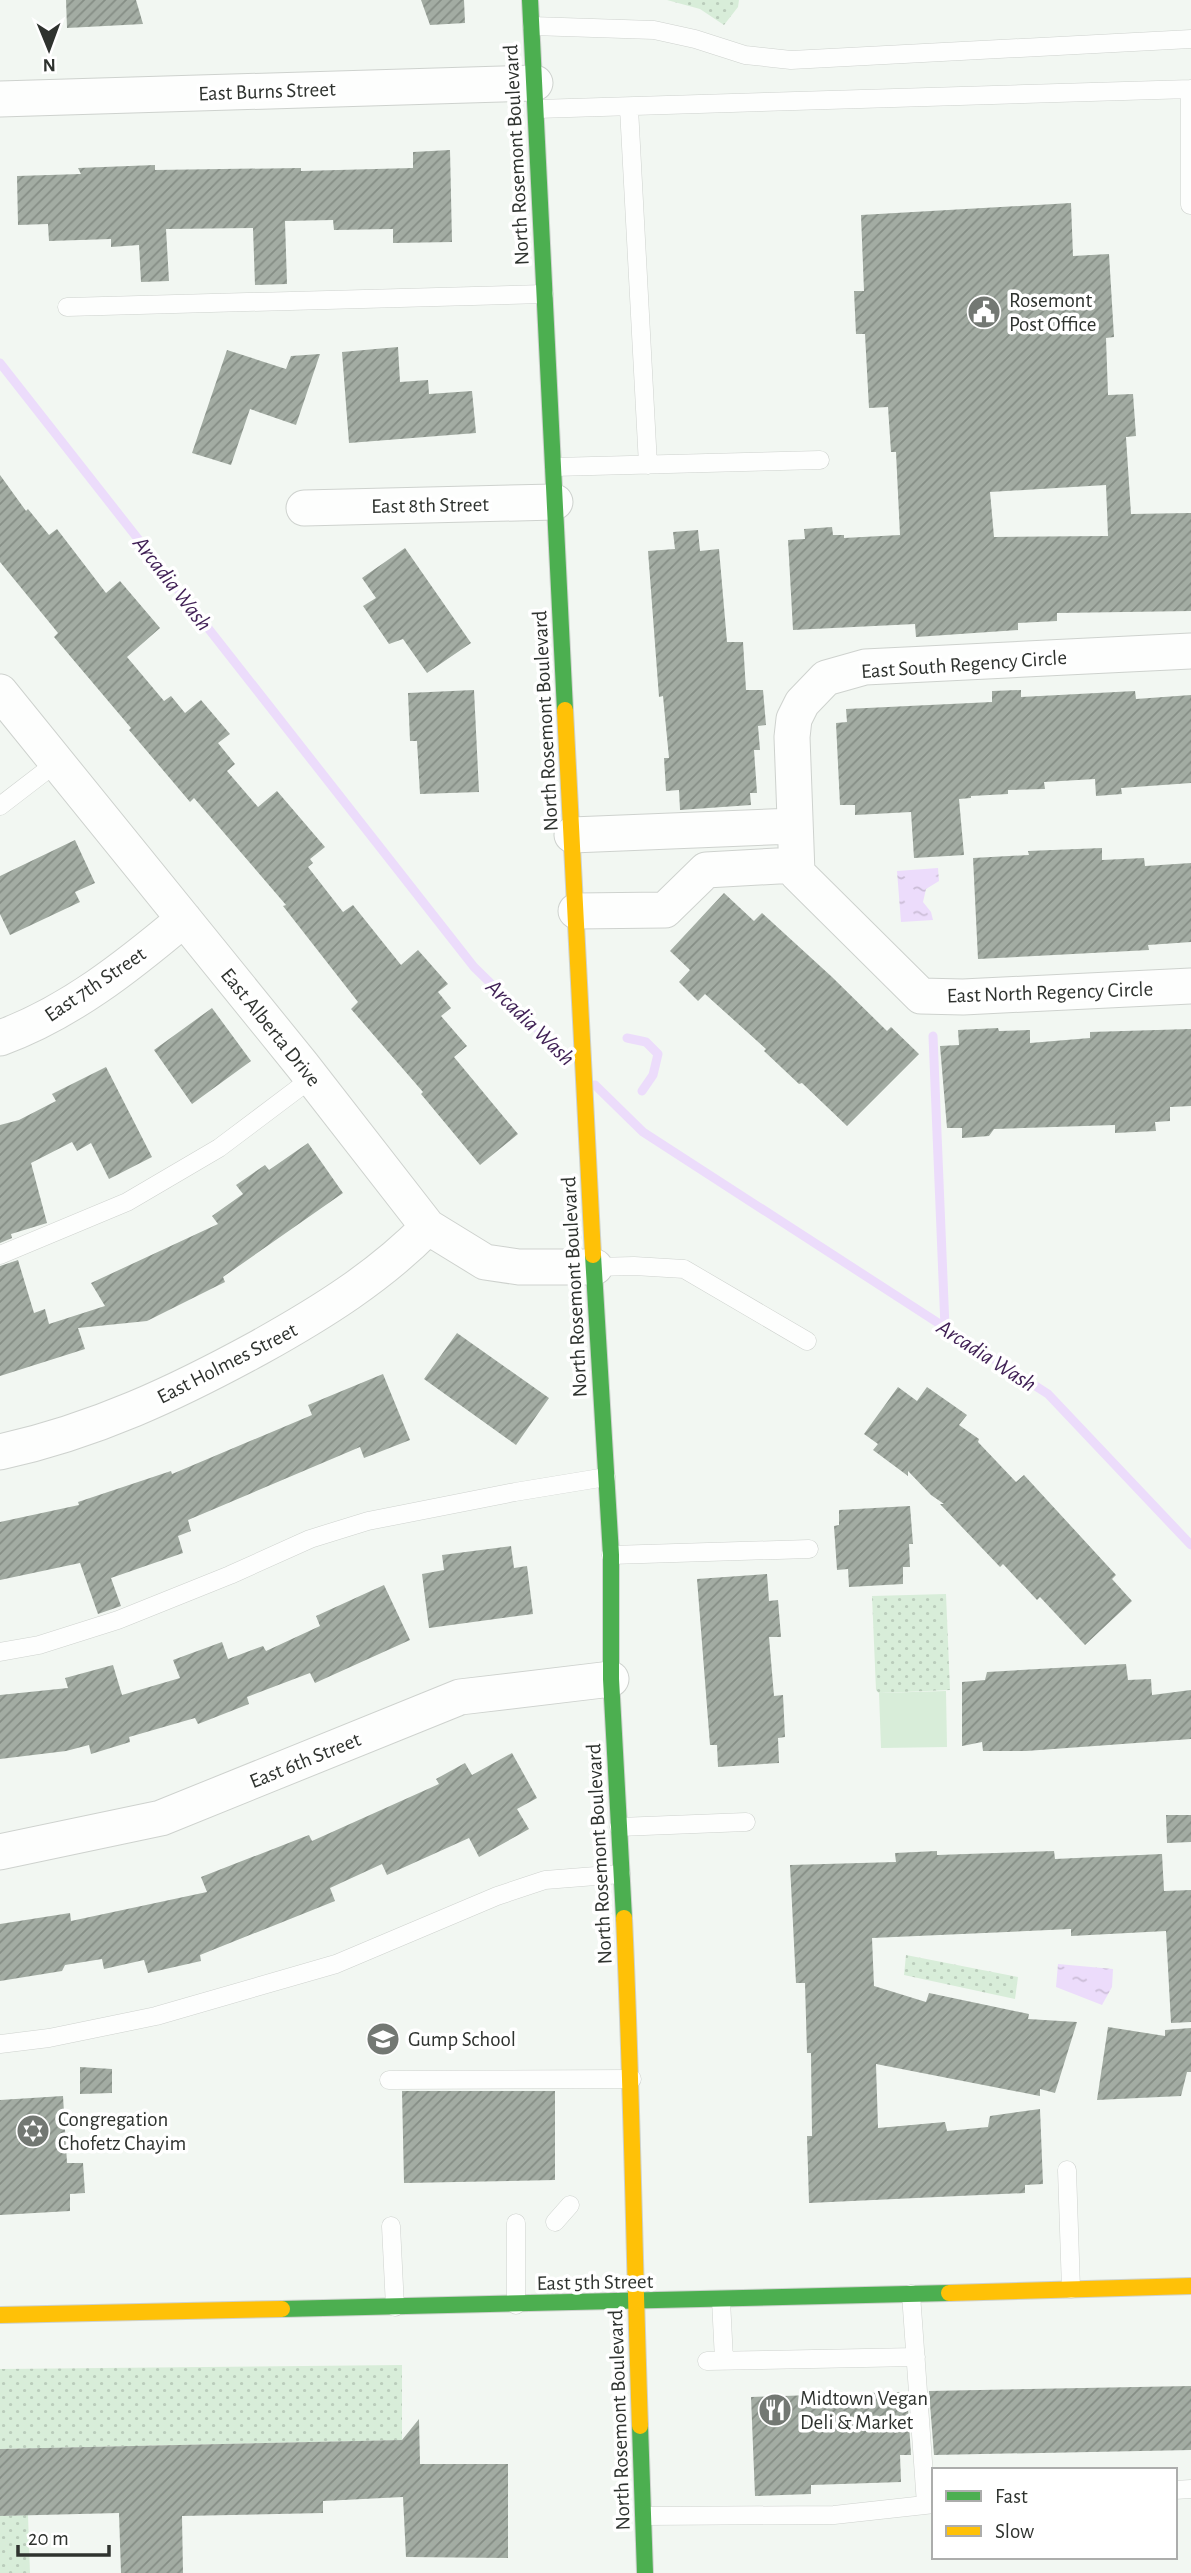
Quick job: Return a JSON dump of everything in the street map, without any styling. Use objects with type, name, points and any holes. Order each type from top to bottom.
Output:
[{"type":"street","name":"North Rosemont Boulevard","points":[[530,0],[584,1096],[611,1555],[611,1679],[632,2080],[645,2573]]},
{"type":"street","name":"East Burns Street","points":[[0,99],[536,96]]},
{"type":"street","name":"East 8th Street","points":[[304,508],[555,502]]},
{"type":"street","name":"East South Regency Circle","points":[[794,826],[792,737],[794,719],[802,703],[807,678],[826,678],[864,667],[1191,651]]},
{"type":"street","name":"East Alberta Drive","points":[[0,692],[312,1078],[428,1227],[485,1262],[519,1267],[595,1267]]},
{"type":"street","points":[[572,835],[794,826],[796,865],[706,870],[665,910],[576,911]]},
{"type":"street","points":[[686,831],[687,888]]},
{"type":"street","name":"East North Regency Circle","points":[[796,865],[797,873],[921,996],[963,997],[1191,986]]},
{"type":"street","name":"East 7th Street","points":[[0,1038],[28,1028],[61,1010],[153,945],[184,919]]},
{"type":"street","name":"East Holmes Street","points":[[0,1452],[103,1422],[202,1380],[301,1325],[358,1288],[399,1256],[428,1227]]},
{"type":"street","name":"East 6th Street","points":[[0,1852],[161,1818],[460,1697],[611,1679]]},
{"type":"street","name":"East 5th Street","points":[[0,2315],[516,2305],[1191,2286]]},
{"type":"lane","points":[[531,26],[654,30],[695,39],[745,55],[791,60],[1191,39]]},
{"type":"lane","points":[[536,96],[629,108],[1191,89],[1190,205]]},
{"type":"lane","points":[[629,108],[648,465]]},
{"type":"lane","points":[[67,307],[544,294]]},
{"type":"lane","points":[[554,467],[820,460]]},
{"type":"lane","points":[[0,806],[56,763]]},
{"type":"lane","points":[[0,1255],[127,1202],[219,1148],[312,1078]]},
{"type":"lane","points":[[595,1267],[684,1269],[807,1341]]},
{"type":"lane","points":[[0,1651],[39,1645],[118,1620],[310,1539],[368,1521],[606,1477]]},
{"type":"lane","points":[[611,1555],[809,1549]]},
{"type":"lane","points":[[620,1827],[746,1822]]},
{"type":"lane","points":[[0,2045],[156,2016],[336,1964],[497,1896],[545,1880],[621,1874]]},
{"type":"lane","points":[[389,2080],[632,2080]]},
{"type":"lane","points":[[1067,2170],[1071,2289]]},
{"type":"lane","points":[[555,2222],[570,2205]]},
{"type":"lane","points":[[516,2223],[516,2305]]},
{"type":"lane","points":[[391,2226],[395,2307]]},
{"type":"lane","points":[[643,2516],[834,2515],[930,2504],[911,2294]]},
{"type":"lane","points":[[721,2300],[715,2361],[916,2357]]},
{"type":"green space","points":[[667,0],[739,0],[738,7],[724,25],[700,9]]},
{"type":"green space","points":[[946,1594],[950,1690],[879,1693],[876,1690],[872,1596]]},
{"type":"green space","points":[[946,1691],[947,1747],[881,1748],[879,1693]]},
{"type":"green space","points":[[906,1955],[1018,1977],[1015,1999],[904,1975]]},
{"type":"green space","points":[[402,2365],[402,2440],[0,2449],[0,2369]]},
{"type":"green space","points":[[28,2515],[30,2573],[0,2573],[0,2516]]},
{"type":"water","points":[[938,868],[939,881],[926,889],[923,902],[931,912],[933,920],[901,922],[897,871]]},
{"type":"water","points":[[1058,1964],[1113,1969],[1112,1987],[1102,2005],[1056,1987]]},
{"type":"building","points":[[66,0],[136,0],[143,24],[67,28]]},
{"type":"building","points":[[421,0],[464,0],[465,23],[430,25]]},
{"type":"building","points":[[450,150],[452,242],[393,243],[393,229],[334,230],[333,220],[285,221],[287,284],[255,285],[253,228],[166,229],[169,281],[141,282],[139,245],[111,247],[111,239],[49,241],[48,224],[18,225],[17,176],[81,174],[78,168],[155,165],[155,170],[301,168],[301,171],[413,168],[413,152]]},
{"type":"building","points":[[1071,203],[1073,256],[1109,254],[1114,337],[1106,338],[1108,395],[1133,394],[1136,436],[1126,437],[1131,514],[1191,513],[1191,611],[1057,613],[1057,621],[1018,623],[1018,630],[916,637],[915,624],[793,630],[788,540],[805,539],[804,529],[832,527],[833,535],[844,535],[844,538],[900,535],[896,452],[891,452],[888,407],[869,408],[865,334],[856,334],[854,291],[864,291],[861,215]],"holes":[[[1106,485],[1108,536],[994,537],[990,492]]]},
{"type":"building","points":[[398,347],[400,382],[428,380],[429,394],[472,391],[476,433],[349,443],[342,352]]},
{"type":"building","points":[[227,350],[286,369],[291,356],[320,354],[296,425],[250,409],[231,465],[192,453]]},
{"type":"building","points":[[0,475],[26,511],[28,509],[49,535],[57,529],[106,593],[120,581],[160,628],[127,657],[164,701],[171,696],[185,713],[201,700],[230,734],[218,743],[235,764],[227,771],[258,807],[277,791],[325,847],[310,859],[313,863],[308,867],[343,912],[353,905],[401,965],[418,950],[448,984],[438,992],[451,1008],[441,1016],[467,1046],[454,1057],[518,1134],[480,1165],[421,1094],[423,1092],[351,1009],[358,1002],[283,906],[286,905],[194,798],[190,802],[129,730],[131,728],[54,637],[58,633],[0,562]]},
{"type":"building","points":[[698,530],[700,551],[719,549],[727,642],[743,642],[746,690],[763,690],[766,725],[758,726],[760,750],[754,750],[757,793],[750,793],[751,805],[680,810],[679,790],[666,791],[664,758],[669,758],[663,696],[659,697],[648,551],[675,549],[673,532]]},
{"type":"building","points":[[405,548],[471,643],[427,673],[403,639],[389,644],[363,606],[376,598],[362,578]]},
{"type":"building","points":[[474,690],[479,792],[420,794],[417,741],[410,741],[408,693]]},
{"type":"building","points":[[1021,690],[1021,697],[1135,691],[1136,699],[1191,695],[1191,783],[1121,788],[1122,794],[1096,796],[1095,779],[1044,782],[1045,789],[1008,790],[1008,794],[959,799],[964,855],[914,858],[911,812],[855,815],[855,805],[840,805],[836,723],[847,722],[846,709],[992,702],[992,691]]},
{"type":"building","points":[[75,840],[95,883],[75,892],[80,902],[10,935],[0,914],[0,876]]},
{"type":"building","points":[[1102,848],[1102,860],[1144,858],[1145,866],[1191,863],[1191,942],[1148,945],[1149,950],[978,959],[973,858],[1029,855],[1028,851]]},
{"type":"building","points":[[724,893],[754,921],[762,913],[887,1031],[891,1027],[919,1054],[847,1126],[705,994],[698,1001],[679,982],[690,970],[670,951]]},
{"type":"building","points":[[212,1008],[251,1061],[192,1104],[154,1050]]},
{"type":"building","points":[[998,1028],[999,1031],[1030,1030],[1030,1043],[1090,1038],[1090,1032],[1191,1029],[1191,1106],[1170,1107],[1170,1121],[1155,1122],[1156,1131],[1115,1133],[1115,1125],[994,1129],[989,1136],[962,1138],[962,1128],[947,1128],[940,1046],[959,1045],[958,1030]]},
{"type":"building","points":[[106,1067],[152,1157],[109,1179],[91,1143],[77,1151],[72,1142],[31,1163],[47,1223],[11,1234],[12,1238],[0,1243],[0,1125],[19,1120],[56,1101],[52,1094]]},
{"type":"building","points":[[308,1143],[343,1193],[223,1277],[225,1282],[147,1321],[78,1328],[85,1349],[0,1376],[0,1266],[18,1260],[34,1313],[45,1309],[49,1324],[105,1306],[91,1283],[218,1224],[212,1216],[243,1194],[236,1185],[265,1165],[269,1170]]},
{"type":"building","points":[[457,1333],[549,1398],[516,1445],[424,1379]]},
{"type":"building","points":[[383,1374],[410,1440],[364,1458],[360,1447],[188,1520],[191,1531],[178,1536],[183,1553],[111,1578],[121,1606],[98,1614],[80,1563],[0,1580],[0,1522],[79,1505],[78,1502],[171,1471],[172,1474],[312,1415],[308,1405]]},
{"type":"building","points":[[898,1387],[917,1401],[927,1387],[967,1415],[959,1425],[979,1439],[978,1442],[1016,1482],[1024,1475],[1116,1575],[1112,1579],[1132,1601],[1085,1645],[1040,1597],[1037,1600],[1003,1564],[1000,1567],[940,1504],[944,1504],[931,1495],[908,1471],[908,1476],[873,1450],[878,1444],[864,1434]]},
{"type":"building","points":[[910,1506],[913,1544],[909,1544],[910,1567],[903,1567],[903,1584],[849,1587],[848,1569],[837,1570],[834,1526],[839,1525],[839,1510]]},
{"type":"building","points":[[511,1546],[514,1568],[527,1566],[533,1614],[429,1628],[422,1574],[444,1570],[442,1555]]},
{"type":"building","points":[[767,1574],[769,1601],[778,1600],[781,1637],[769,1637],[774,1696],[783,1695],[785,1737],[778,1738],[779,1763],[718,1767],[717,1745],[710,1745],[697,1579]]},
{"type":"building","points":[[384,1585],[410,1640],[315,1683],[310,1673],[247,1697],[249,1704],[198,1724],[195,1718],[129,1737],[130,1742],[91,1754],[89,1745],[66,1751],[0,1759],[0,1695],[68,1688],[65,1678],[113,1665],[122,1695],[180,1678],[173,1660],[222,1642],[228,1659],[263,1646],[266,1651],[320,1626],[316,1616]]},
{"type":"building","points":[[1126,1664],[1128,1680],[1151,1679],[1152,1695],[1191,1690],[1191,1739],[1026,1751],[983,1751],[982,1742],[962,1746],[962,1682],[985,1680],[987,1672]]},
{"type":"building","points":[[512,1753],[537,1798],[517,1809],[529,1829],[479,1857],[469,1838],[387,1875],[382,1864],[330,1888],[335,1901],[200,1955],[201,1961],[148,1973],[144,1960],[104,1969],[102,1959],[65,1965],[62,1971],[0,1981],[0,1924],[70,1913],[71,1921],[207,1892],[201,1877],[309,1835],[312,1841],[439,1784],[436,1779],[465,1763],[472,1775]]},
{"type":"building","points":[[1166,1815],[1191,1815],[1191,1842],[1167,1843]]},
{"type":"building","points":[[937,1851],[937,1855],[1054,1851],[1055,1859],[1162,1854],[1164,1891],[1191,1890],[1191,2022],[1171,2023],[1166,1931],[1071,1936],[1071,1929],[872,1938],[874,1986],[926,2002],[929,1993],[1029,2014],[1028,2019],[1077,2022],[1055,2093],[1040,2089],[1040,2096],[876,2064],[878,2128],[945,2122],[947,2131],[988,2127],[990,2116],[1040,2109],[1043,2184],[1025,2185],[1025,2193],[809,2203],[807,2136],[812,2136],[811,2053],[807,2053],[805,1983],[796,1983],[790,1865],[896,1862],[895,1853]]},
{"type":"building","points":[[1108,2027],[1165,2036],[1165,2030],[1191,2028],[1191,2072],[1187,2072],[1181,2096],[1097,2100]]},
{"type":"building","points":[[80,2067],[112,2069],[112,2093],[80,2094]]},
{"type":"building","points":[[402,2091],[555,2091],[555,2180],[404,2183]]},
{"type":"building","name":"Congregation Chofetz Chayim","points":[[63,2096],[67,2163],[83,2163],[85,2193],[70,2194],[70,2211],[0,2215],[0,2100]]},
{"type":"building","points":[[1191,2386],[1191,2450],[934,2455],[929,2391]]},
{"type":"building","points":[[907,2392],[911,2455],[900,2455],[901,2482],[811,2485],[811,2494],[755,2496],[751,2397]]},
{"type":"building","points":[[419,2419],[420,2464],[508,2464],[508,2558],[406,2557],[403,2497],[323,2501],[323,2513],[182,2516],[183,2573],[121,2573],[119,2513],[0,2516],[0,2449],[402,2440]]},
{"type":"waterway","name":"Arcadia Wash","points":[[0,363],[474,967],[569,1060]]},
{"type":"waterway","points":[[933,1036],[945,1327]]},
{"type":"waterway","points":[[627,1038],[646,1042],[658,1054],[653,1075],[642,1091]]},
{"type":"waterway","name":"Arcadia Wash","points":[[595,1085],[643,1132],[1048,1394],[1191,1545]]},
{"type":"traffic: fast","points":[[530,0],[565,710]]},
{"type":"traffic: fast","points":[[593,1255],[611,1555],[611,1679],[624,1918]]},
{"type":"traffic: fast","points":[[282,2309],[949,2293]]},
{"type":"traffic: fast","points":[[640,2426],[645,2573]]},
{"type":"traffic: slow","points":[[565,710],[593,1255]]},
{"type":"traffic: slow","points":[[624,1918],[640,2426]]},
{"type":"traffic: slow","points":[[949,2293],[1191,2286]]},
{"type":"traffic: slow","points":[[0,2315],[282,2309]]},
{"type":"place","name":"Rosemont Post Office","points":[[984,312]]},
{"type":"place","name":"Gump School","points":[[383,2039]]},
{"type":"place","name":"Congregation Chofetz Chayim","points":[[33,2131]]},
{"type":"place","name":"Midtown Vegan Deli & Market","points":[[775,2410]]}]
